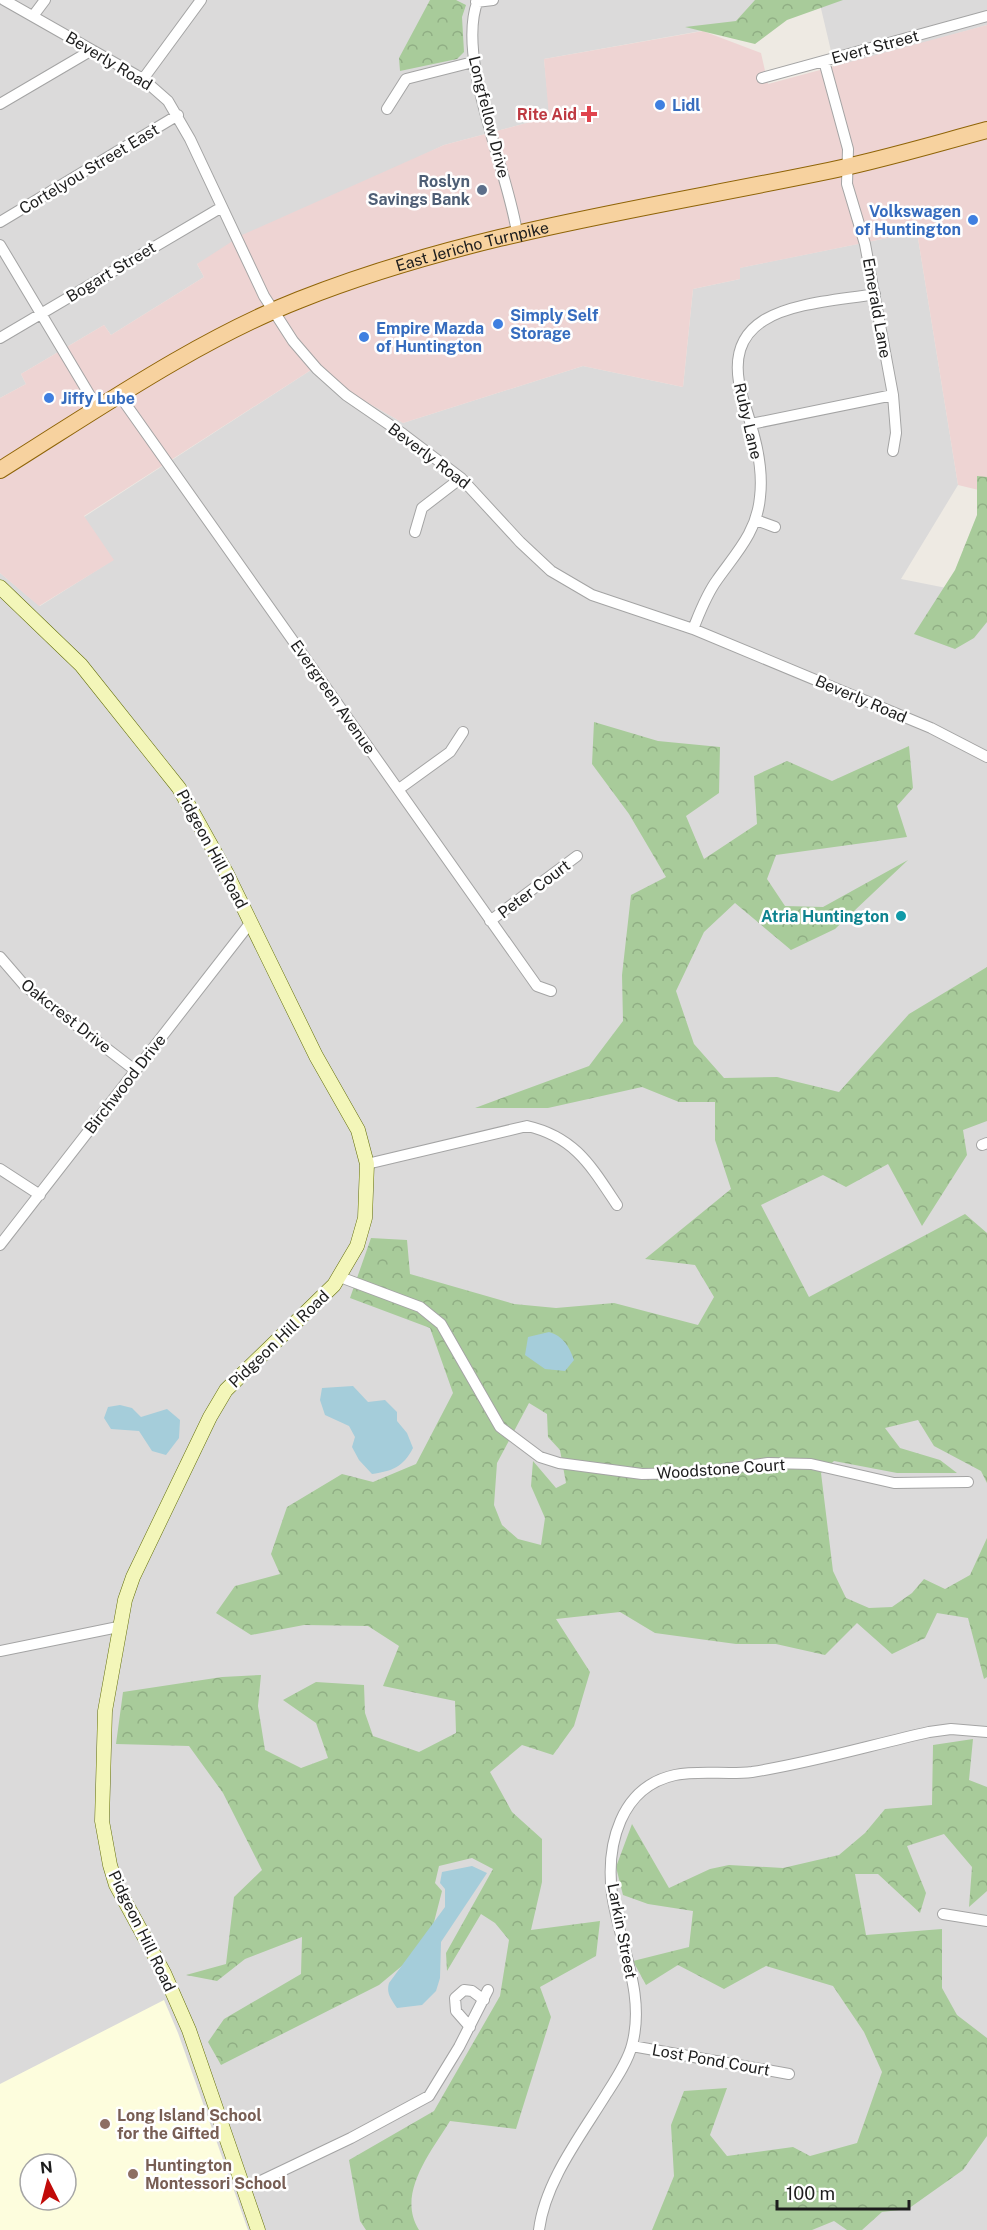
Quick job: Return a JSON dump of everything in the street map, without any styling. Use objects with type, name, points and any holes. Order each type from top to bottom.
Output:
[{"type":"main road","name":"East Jericho Turnpike","points":[[0,470],[198,350],[272,310],[367,275],[518,233],[848,167],[987,130]]},
{"type":"street","name":"Beverly Road","points":[[4,0],[143,79],[168,100],[178,115],[272,310],[316,369],[346,395],[404,434],[461,478],[528,550],[569,583],[610,602],[693,629],[931,728],[987,757]]},
{"type":"street","points":[[33,16],[45,0]]},
{"type":"street","points":[[143,79],[201,0]]},
{"type":"street","points":[[477,1],[493,0]]},
{"type":"street","name":"Longfellow Drive","points":[[477,1],[471,19],[473,62],[518,233]]},
{"type":"street","name":"Evert Street","points":[[762,78],[987,16]]},
{"type":"street","points":[[0,104],[92,50]]},
{"type":"street","name":"Emerald Lane","points":[[824,61],[848,149],[847,184],[866,244],[893,395],[896,433],[893,451]]},
{"type":"street","points":[[387,109],[406,79],[473,62]]},
{"type":"street","name":"Cortelyou Street East","points":[[0,222],[178,115]]},
{"type":"street","name":"Bogart Street","points":[[0,338],[222,207]]},
{"type":"street","points":[[0,245],[98,410]]},
{"type":"street","name":"Ruby Lane","points":[[693,629],[715,582],[740,551],[756,520],[760,497],[760,475],[751,424],[738,376],[737,359],[744,340],[766,317],[784,310],[875,294]]},
{"type":"street","points":[[751,424],[893,395]]},
{"type":"street","name":"Evergreen Avenue","points":[[120,396],[537,986],[551,991]]},
{"type":"street","points":[[415,532],[422,508],[461,478]]},
{"type":"street","points":[[756,520],[775,527]]},
{"type":"street","name":"Pidgeon Hill Road","points":[[0,587],[81,664],[179,788],[251,922],[316,1056],[358,1130],[367,1164],[365,1218],[357,1246],[340,1277],[226,1390],[133,1577],[118,1627],[103,1734],[104,1840],[116,1885],[164,1973],[189,2030],[258,2230]]},
{"type":"street","points":[[399,789],[450,752],[463,732]]},
{"type":"street","name":"Peter Court","points":[[490,921],[577,856]]},
{"type":"street","name":"Birchwood Drive","points":[[0,1245],[251,922]]},
{"type":"street","name":"Oakcrest Drive","points":[[0,957],[25,986],[136,1071]]},
{"type":"street","points":[[367,1164],[527,1126],[552,1133],[576,1149],[617,1204]]},
{"type":"street","points":[[0,1169],[40,1195]]},
{"type":"street","name":"Woodstone Court","points":[[340,1277],[420,1307],[441,1324],[500,1427],[540,1457],[559,1463],[642,1474],[697,1473],[768,1463],[811,1464],[894,1483],[968,1482]]},
{"type":"street","points":[[0,1652],[118,1627]]},
{"type":"street","name":"Larkin Street","points":[[539,2230],[550,2194],[561,2171],[614,2082],[632,2046],[634,1994],[631,1966],[612,1894],[611,1846],[625,1809],[638,1794],[655,1782],[676,1775],[752,1772],[929,1732],[951,1729],[987,1732]]},
{"type":"street","points":[[943,1914],[987,1921]]},
{"type":"street","points":[[244,2189],[429,2096],[470,2027],[486,1995],[464,1990],[455,1998],[456,2011],[470,2027]]},
{"type":"street","name":"Lost Pond Court","points":[[632,2046],[789,2074]]},
{"type":"shaded area","points":[[0,0],[782,0],[774,18],[544,59],[550,117],[444,145],[197,264],[204,277],[111,335],[104,325],[21,374],[26,384],[0,398]]},
{"type":"shaded area","points":[[819,0],[987,0],[987,25],[835,68]]},
{"type":"shaded area","points":[[987,25],[987,492],[958,485],[917,232],[740,268],[740,279],[693,289],[683,387],[583,366],[403,423],[311,370],[84,516],[114,560],[39,606],[0,573],[0,398],[26,384],[21,374],[104,325],[111,335],[204,277],[197,264],[242,235],[444,145],[549,117],[544,59],[703,31],[761,53],[768,84]]},
{"type":"shaded area","points":[[917,232],[958,485],[901,579],[987,596],[987,2230],[0,2230],[0,573],[40,606],[113,560],[84,517],[311,370],[403,423],[583,366],[683,387],[693,289],[740,279],[739,268]]},
{"type":"shaded area","name":"Long Island School for the Gifted","points":[[164,2000],[178,2033],[248,2230],[0,2230],[0,2084]]},
{"type":"green space","points":[[430,0],[456,0],[466,5],[462,17],[464,52],[457,59],[400,71],[399,58]]},
{"type":"green space","points":[[755,0],[843,0],[787,20],[755,44],[685,27],[736,21]]},
{"type":"green space","points":[[977,476],[987,477],[987,622],[974,638],[955,649],[914,634],[955,570],[977,515]]},
{"type":"green space","points":[[594,722],[658,741],[720,747],[719,793],[686,816],[704,859],[757,824],[754,776],[787,761],[832,781],[909,746],[913,788],[897,806],[907,837],[776,855],[767,879],[785,906],[823,907],[908,860],[835,929],[791,950],[735,903],[704,932],[676,991],[694,1044],[724,1078],[777,1077],[839,1092],[909,1014],[987,967],[987,1121],[963,1130],[967,1155],[922,1226],[888,1164],[846,1187],[823,1175],[761,1205],[809,1297],[965,1214],[987,1233],[987,1483],[981,1471],[934,1446],[918,1420],[885,1428],[900,1448],[940,1460],[957,1473],[897,1473],[834,1461],[821,1473],[833,1571],[846,1598],[869,1608],[892,1607],[912,1593],[924,1579],[945,1589],[970,1575],[987,1538],[987,1677],[984,1679],[968,1618],[937,1613],[925,1638],[892,1654],[857,1623],[825,1655],[776,1644],[736,1644],[655,1633],[620,1612],[556,1619],[590,1672],[574,1726],[553,1755],[522,1745],[490,1772],[512,1812],[542,1839],[542,1882],[531,1930],[600,1921],[596,1956],[540,1987],[551,2017],[516,2129],[450,2121],[426,2160],[414,2188],[411,2202],[413,2216],[419,2230],[366,2230],[360,2221],[349,2160],[434,2111],[500,1996],[509,1940],[495,1923],[481,1914],[447,1971],[446,1953],[493,1869],[472,1858],[439,1866],[435,1883],[442,1891],[433,1926],[403,1965],[379,1985],[221,2065],[208,2042],[224,2019],[301,1974],[302,1937],[245,1959],[217,1981],[186,1975],[226,1964],[234,1897],[262,1870],[223,1793],[189,1746],[116,1744],[123,1692],[222,1677],[261,1675],[258,1706],[265,1750],[301,1768],[328,1758],[316,1723],[283,1700],[316,1682],[364,1685],[365,1713],[373,1736],[419,1752],[456,1733],[455,1701],[383,1686],[399,1646],[368,1626],[304,1625],[251,1635],[216,1613],[235,1586],[280,1574],[271,1554],[287,1507],[342,1474],[373,1482],[416,1464],[453,1393],[430,1328],[350,1298],[371,1238],[407,1240],[410,1274],[514,1304],[556,1308],[614,1303],[698,1325],[714,1297],[695,1265],[645,1259],[731,1189],[715,1140],[715,1102],[679,1102],[642,1087],[548,1108],[475,1108],[589,1066],[623,1021],[622,975],[631,895],[666,877],[629,814],[592,764]],"holes":[[[529,1403],[547,1414],[548,1437],[560,1450],[566,1483],[556,1488],[533,1461],[531,1486],[545,1518],[541,1545],[518,1539],[502,1525],[494,1505],[497,1463]]]},
{"type":"green space","points":[[973,1739],[969,1780],[987,1787],[987,1891],[969,1907],[972,1867],[944,1834],[907,1846],[926,1893],[920,1913],[878,1874],[855,1874],[866,1935],[942,1929],[942,1988],[957,2015],[987,2038],[987,2136],[963,2170],[908,2209],[882,2212],[862,2230],[847,2230],[834,2221],[812,2230],[652,2230],[674,2176],[671,2125],[684,2091],[727,2088],[710,2135],[727,2156],[793,2147],[810,2156],[857,2143],[882,2072],[864,2032],[833,1986],[766,1966],[724,1989],[678,1965],[646,1985],[633,1961],[689,1947],[693,1911],[648,1904],[623,1895],[616,1867],[632,1824],[669,1888],[710,1869],[729,1865],[783,1868],[839,1855],[865,1833],[885,1809],[932,1805],[933,1745]]},
{"type":"water","points":[[549,1332],[562,1339],[572,1355],[574,1360],[565,1371],[545,1369],[525,1355],[528,1337]]},
{"type":"water","points":[[353,1386],[368,1402],[385,1400],[397,1412],[397,1421],[407,1433],[413,1448],[397,1467],[372,1474],[359,1460],[352,1447],[355,1437],[349,1426],[325,1415],[320,1400],[322,1388]]},
{"type":"water","points":[[120,1405],[132,1408],[141,1417],[167,1409],[180,1420],[179,1438],[166,1455],[152,1451],[139,1431],[111,1429],[104,1418],[108,1407]]},
{"type":"water","points":[[472,1866],[487,1873],[441,1942],[440,1978],[436,1991],[422,2005],[397,2008],[389,1993],[389,1983],[445,1907],[445,1889],[440,1883],[442,1872]]},
{"type":"place","name":"Lidl","points":[[660,105]]},
{"type":"place","name":"Rite Aid","points":[[589,114]]},
{"type":"place","name":"Roslyn Savings Bank","points":[[482,190]]},
{"type":"place","name":"Volkswagen of Huntington","points":[[973,220]]},
{"type":"place","name":"Simply Self Storage","points":[[498,324]]},
{"type":"place","name":"Empire Mazda of Huntington","points":[[364,337]]},
{"type":"place","name":"Jiffy Lube","points":[[49,398]]},
{"type":"place","name":"Atria Huntington","points":[[901,916]]},
{"type":"place","name":"Long Island School for the Gifted","points":[[105,2124]]},
{"type":"place","name":"Huntington Montessori School","points":[[133,2174]]}]
